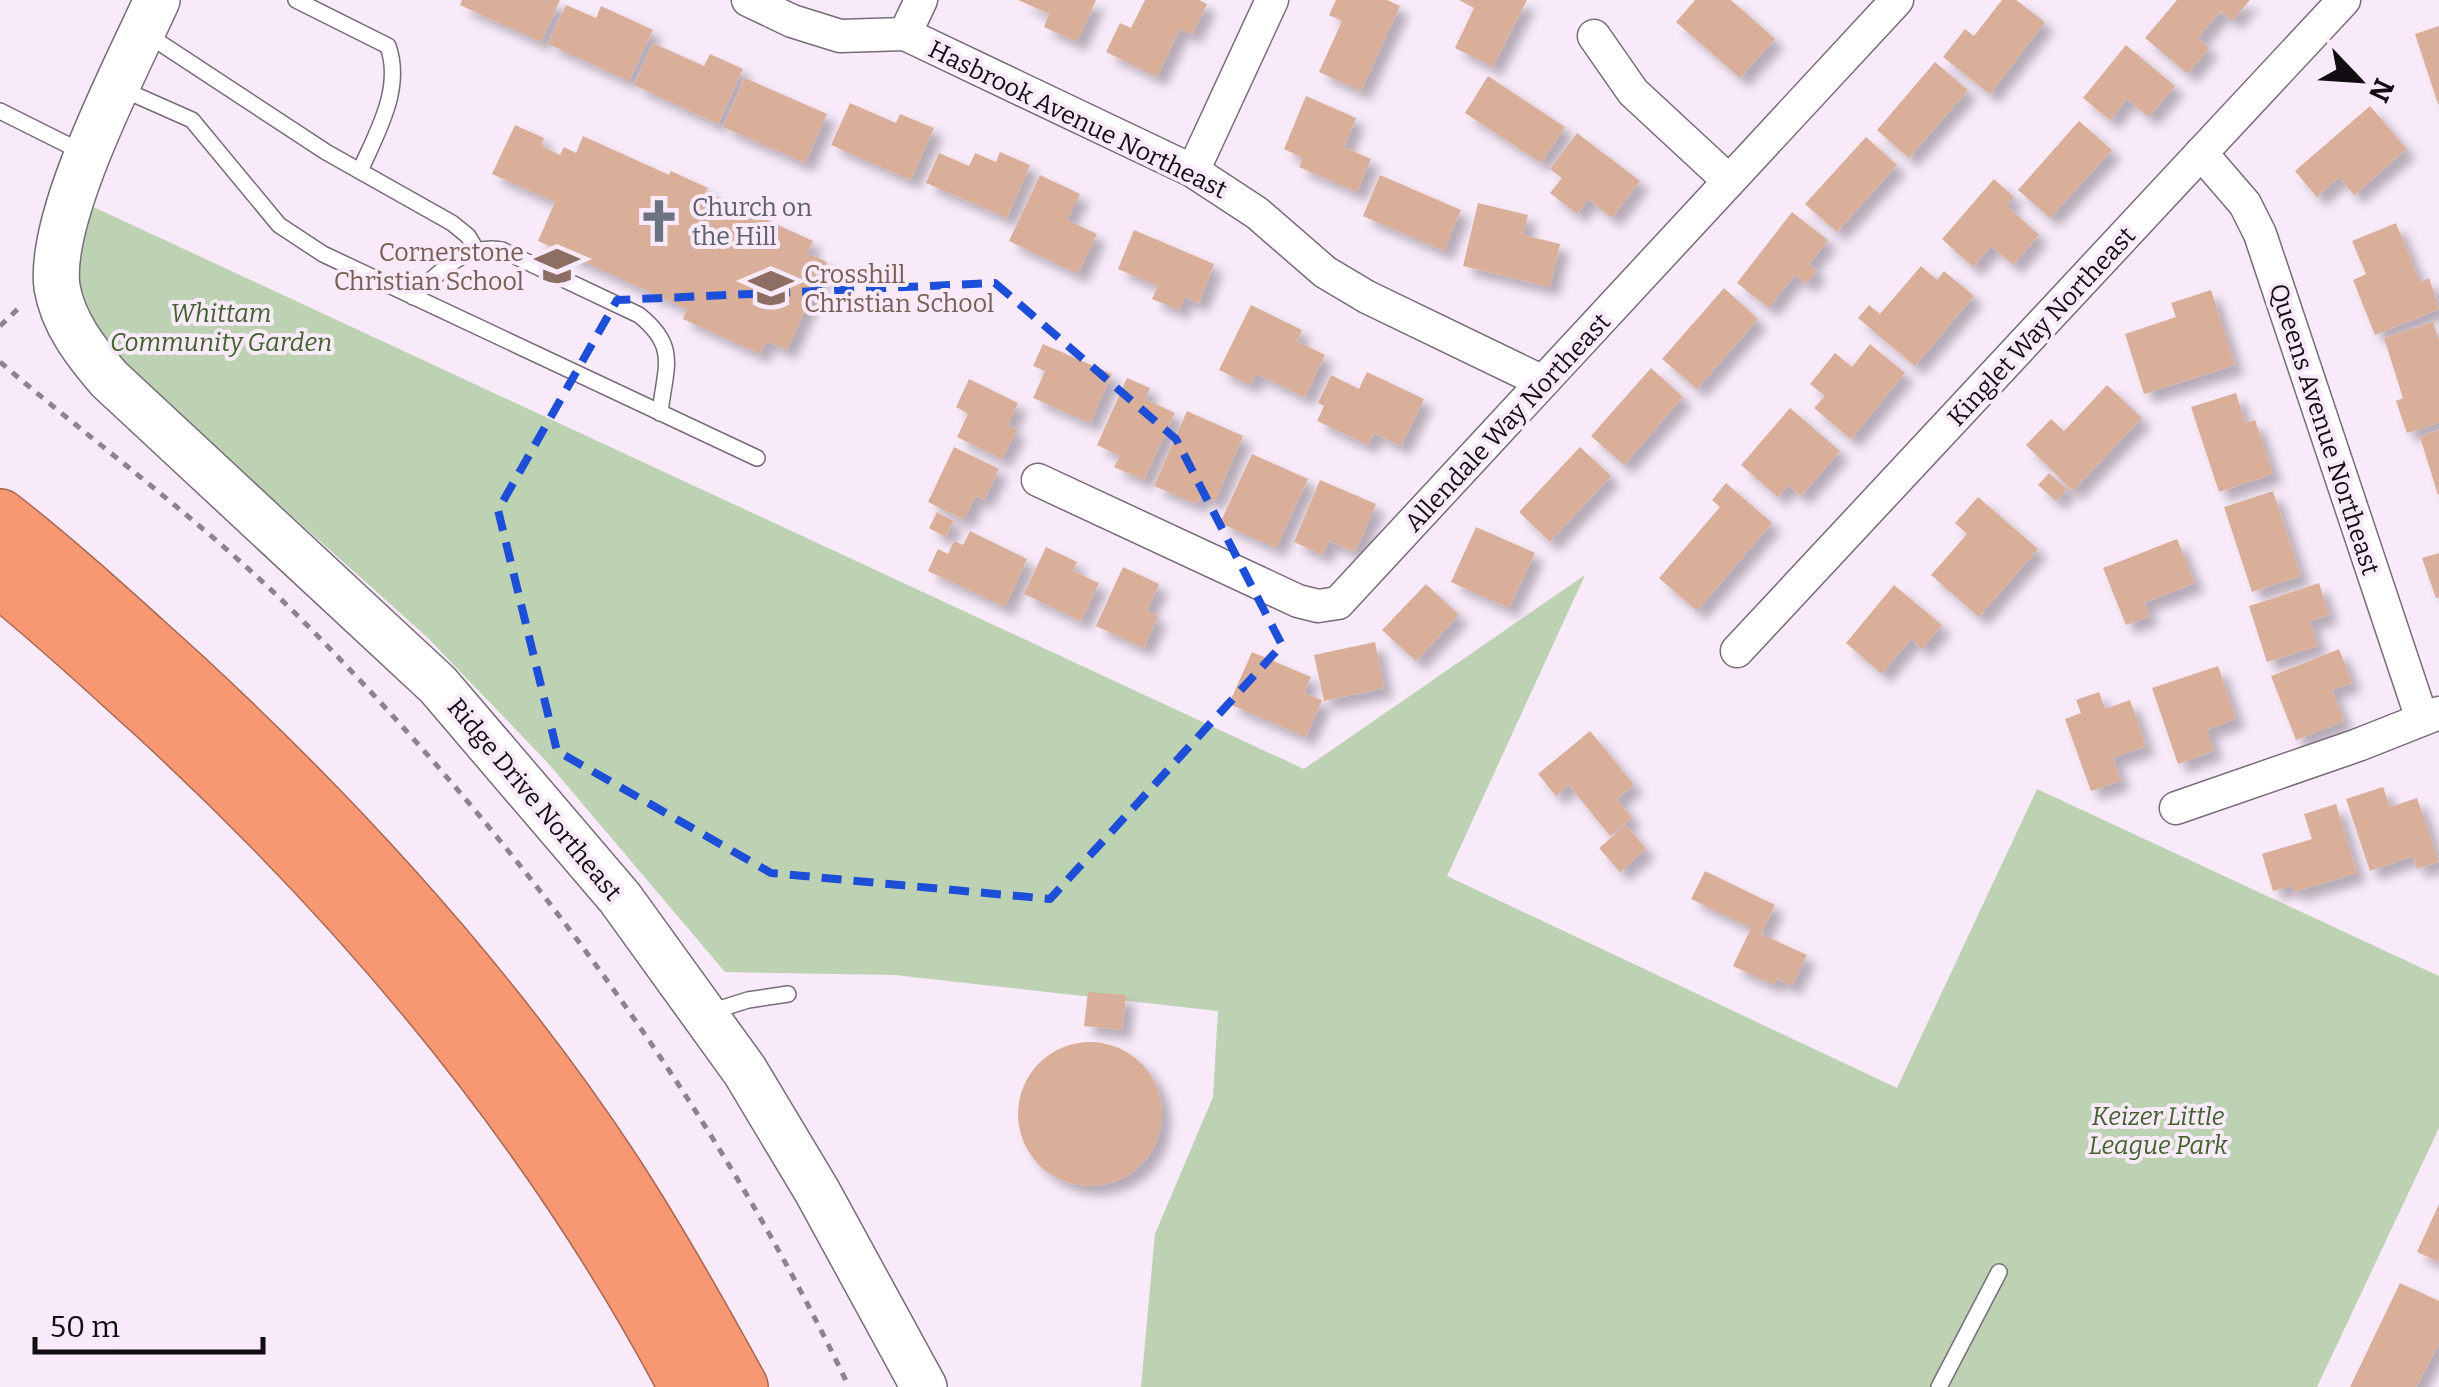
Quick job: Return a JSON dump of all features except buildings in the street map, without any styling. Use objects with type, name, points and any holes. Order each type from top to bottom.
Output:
[{"type":"highway","points":[[0,518],[116,614],[273,760],[409,906],[472,980],[612,1169],[680,1278],[740,1387]]},
{"type":"highway","points":[[0,579],[128,690],[293,848],[432,1005],[550,1159],[687,1387]]},
{"type":"street","name":"Hasbrook Avenue Northeast","points":[[748,0],[792,21],[840,36],[906,34],[1194,172],[1257,213],[1324,272],[1367,297],[1543,382]]},
{"type":"street","points":[[906,34],[921,0]]},
{"type":"street","points":[[1194,172],[1272,0]]},
{"type":"street","name":"Allendale Way Northeast","points":[[1038,480],[1298,601],[1318,606],[1338,603],[1898,0]]},
{"type":"street","name":"Kinglet Way Northeast","points":[[1737,651],[2344,0]]},
{"type":"street","points":[[89,155],[150,16]]},
{"type":"street","points":[[1594,36],[1633,92],[1729,181]]},
{"type":"street","name":"Queens Avenue Northeast","points":[[2201,154],[2245,204],[2260,234],[2430,716]]},
{"type":"street","name":"Ridge Drive Northeast","points":[[89,155],[64,219],[56,264],[57,286],[68,324],[109,380],[438,685],[620,898],[745,1071],[817,1191],[924,1387]]},
{"type":"street","points":[[2176,808],[2430,716]]},
{"type":"lane","points":[[296,0],[388,46],[394,64],[388,104],[360,171]]},
{"type":"lane","points":[[150,16],[360,171],[452,223],[477,250]]},
{"type":"lane","points":[[118,88],[192,120],[279,225],[323,254],[757,458]]},
{"type":"lane","points":[[0,110],[89,155]]},
{"type":"lane","points":[[413,297],[455,258],[477,250],[502,250],[638,315],[656,328],[667,349],[660,413]]},
{"type":"lane","points":[[704,1013],[788,994]]},
{"type":"lane","points":[[1939,1387],[1999,1272]]},
{"type":"path","points":[[0,362],[135,472],[290,609],[398,724],[515,861],[601,974],[712,1140],[780,1254],[848,1387]]},
{"type":"highlighted area","points":[[995,283],[1176,439],[1282,645],[1050,899],[771,873],[557,751],[498,510],[617,300]]},
{"type":"green space","points":[[87,204],[1304,769],[1585,575],[1447,876],[1897,1088],[2037,789],[2439,976],[2439,1128],[2317,1387],[1141,1387],[1155,1234],[1213,1097],[1218,1011],[895,975],[725,972],[547,762],[428,638],[106,349],[80,287],[76,242]]},
{"type":"place","name":"Church on the Hill","points":[[659,221]]},
{"type":"place","name":"Cornerstone Christian School","points":[[557,266]]},
{"type":"place","name":"Crosshill Christian School","points":[[771,288]]},
{"type":"park label","name":"Whittam Community Garden","points":[[221,328]]},
{"type":"park label","name":"Keizer Little League Park","points":[[2158,1130]]}]
